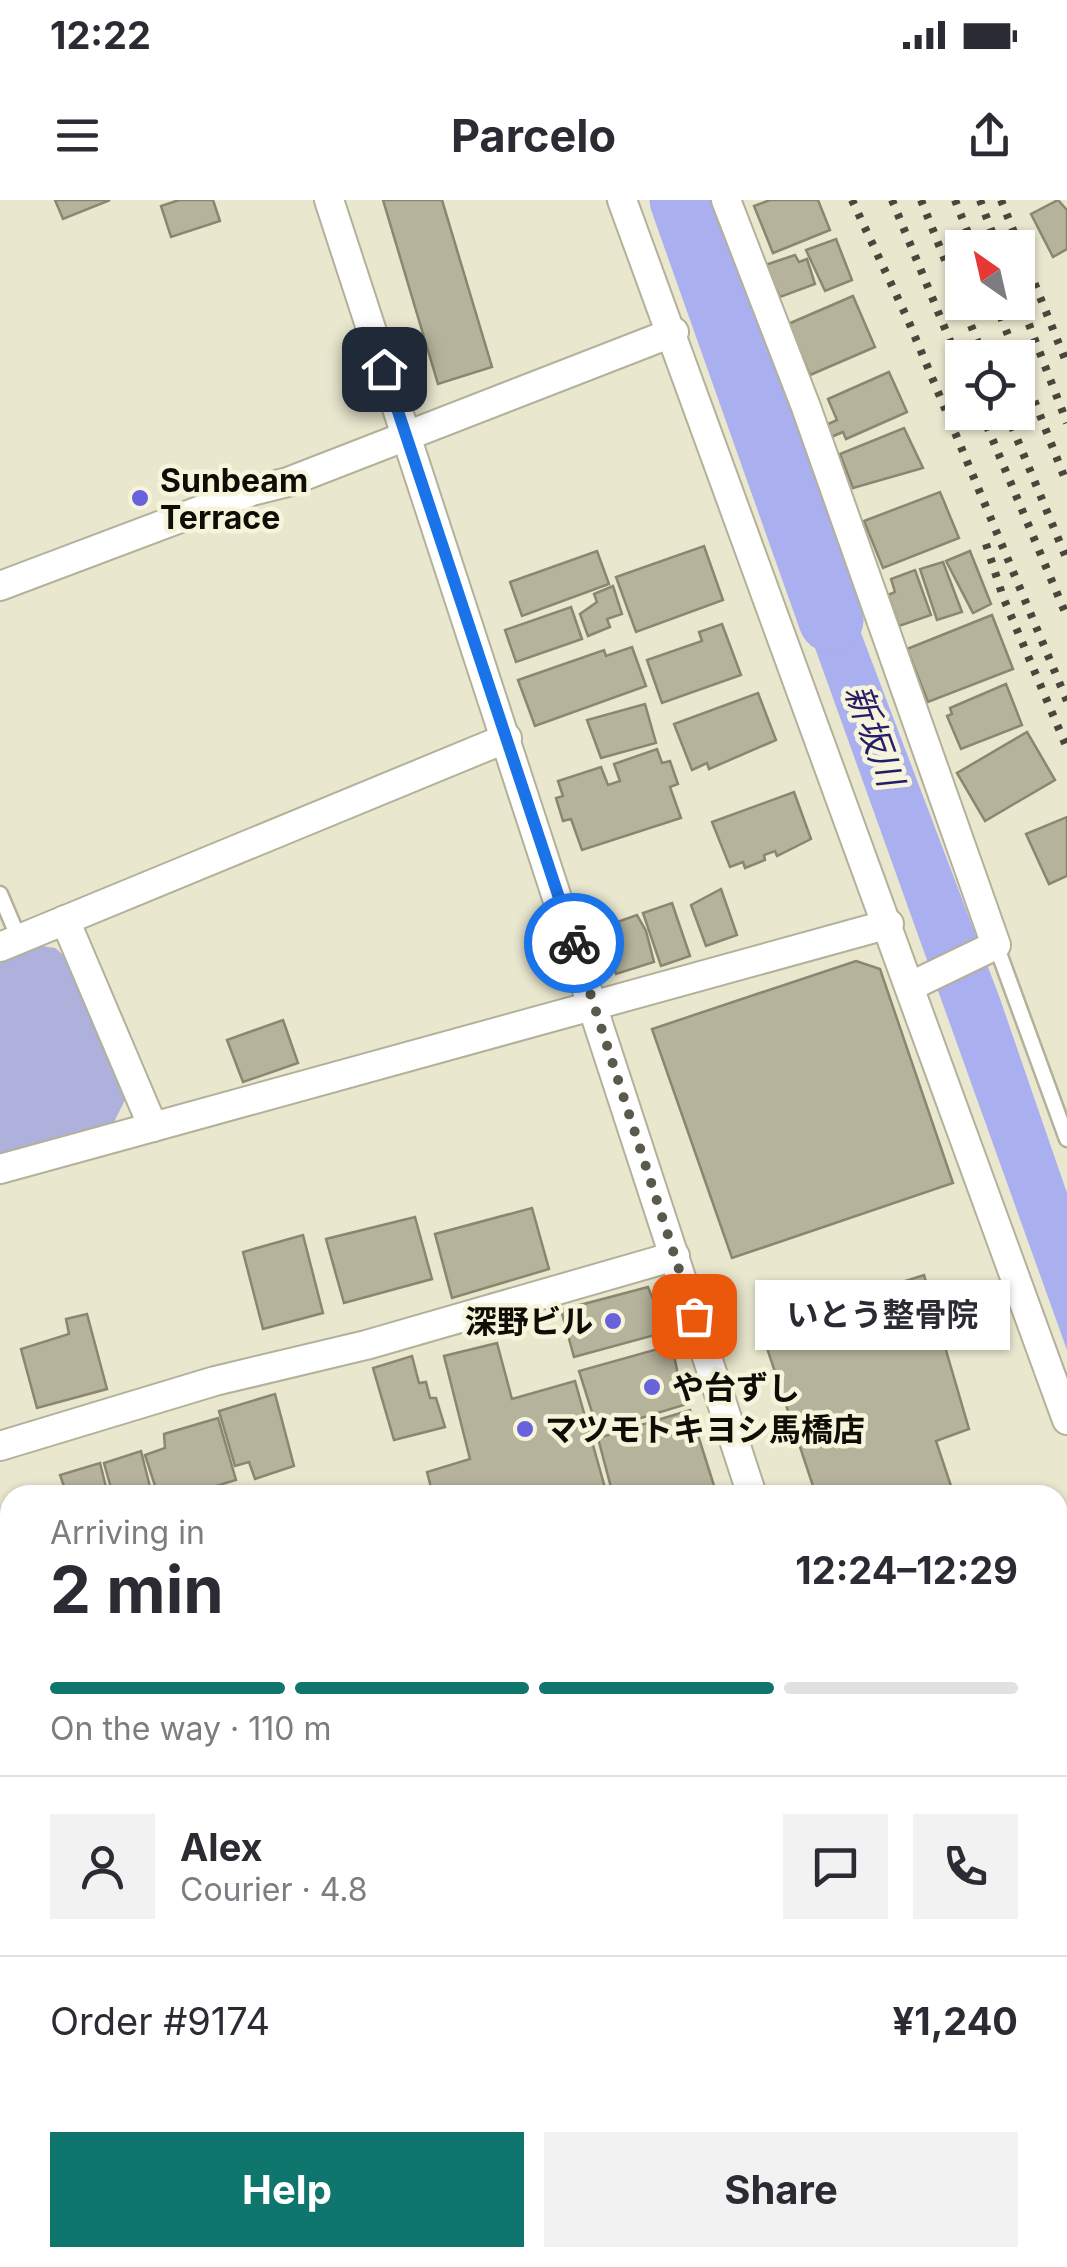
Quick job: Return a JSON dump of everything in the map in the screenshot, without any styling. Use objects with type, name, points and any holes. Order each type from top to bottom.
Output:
[{"type":"street","points":[[329,200],[749,1485]]},
{"type":"street","points":[[622,200],[674,332],[1067,1420]]},
{"type":"street","points":[[726,200],[806,407],[996,945],[911,986]]},
{"type":"street","points":[[0,586],[674,332]]},
{"type":"street","points":[[9,943],[507,738]]},
{"type":"street","points":[[65,920],[153,1127]]},
{"type":"street","points":[[0,1169],[888,924]]},
{"type":"street","points":[[0,1446],[215,1381],[366,1345],[675,1256]]},
{"type":"lane","points":[[0,894],[9,943]]},
{"type":"lane","points":[[996,945],[1067,1139]]},
{"type":"shaded area","points":[[42,946],[55,948],[68,959],[125,1100],[113,1124],[0,1155],[0,963]]},
{"type":"water","points":[[823,533],[999,996],[1067,1193],[1067,1350],[777,542]]},
{"type":"building","points":[[55,200],[110,200],[63,219]]},
{"type":"building","points":[[179,200],[213,200],[220,221],[171,237],[161,206]]},
{"type":"building","points":[[383,200],[442,200],[492,367],[438,384]]},
{"type":"building","points":[[770,200],[818,200],[830,230],[773,253],[754,206]]},
{"type":"building","points":[[1058,200],[1067,210],[1067,249],[1053,257],[1031,214]]},
{"type":"building","points":[[836,239],[852,280],[825,291],[806,250]]},
{"type":"building","points":[[795,255],[799,262],[807,259],[815,284],[780,297],[765,265]]},
{"type":"building","points":[[853,296],[875,347],[810,375],[788,324]]},
{"type":"building","points":[[889,372],[907,412],[846,439],[843,432],[831,437],[826,425],[837,420],[828,399]]},
{"type":"building","points":[[904,428],[923,468],[853,488],[840,454]]},
{"type":"building","points":[[940,492],[959,538],[883,568],[864,521]]},
{"type":"building","points":[[704,546],[723,600],[636,632],[616,577]]},
{"type":"building","points":[[597,551],[609,584],[522,616],[510,582]]},
{"type":"building","points":[[970,551],[991,604],[973,613],[946,561]]},
{"type":"building","points":[[943,562],[962,612],[937,620],[920,569]]},
{"type":"building","points":[[915,570],[931,615],[899,626],[888,595],[895,592],[891,579]]},
{"type":"building","points":[[613,586],[622,614],[607,619],[610,627],[588,636],[580,614],[597,602],[594,594]]},
{"type":"building","points":[[571,607],[582,639],[516,662],[505,630]]},
{"type":"building","points":[[992,615],[1013,669],[928,702],[907,649]]},
{"type":"building","points":[[722,624],[741,675],[662,703],[647,660],[702,641],[699,632]]},
{"type":"building","points":[[632,647],[646,686],[535,726],[518,680],[604,650],[606,656]]},
{"type":"building","points":[[1006,684],[1022,725],[961,749],[947,716],[952,714],[950,708]]},
{"type":"building","points":[[758,693],[776,740],[709,769],[707,763],[692,770],[674,724]]},
{"type":"building","points":[[645,704],[656,743],[601,758],[587,720]]},
{"type":"building","points":[[1027,732],[1055,780],[985,821],[957,773]]},
{"type":"building","points":[[657,749],[662,763],[670,761],[678,784],[670,787],[681,818],[582,850],[571,819],[563,821],[556,798],[563,796],[558,781],[601,767],[608,785],[620,781],[614,764]]},
{"type":"building","points":[[794,792],[811,839],[777,856],[775,851],[764,855],[765,860],[745,868],[743,862],[730,867],[712,822]]},
{"type":"building","points":[[1067,817],[1067,876],[1049,884],[1026,834]]},
{"type":"building","points":[[721,889],[737,935],[706,946],[691,905]]},
{"type":"building","points":[[672,903],[690,956],[661,966],[643,913]]},
{"type":"building","points":[[637,915],[646,931],[654,962],[616,974],[609,952],[613,950],[603,927]]},
{"type":"building","points":[[856,961],[880,969],[953,1183],[732,1258],[652,1029]]},
{"type":"building","points":[[283,1020],[298,1063],[243,1082],[227,1040]]},
{"type":"building","points":[[532,1208],[549,1269],[452,1298],[435,1234]]},
{"type":"building","points":[[415,1217],[432,1279],[344,1303],[326,1239]]},
{"type":"building","points":[[303,1235],[323,1313],[263,1329],[243,1252]]},
{"type":"building","points":[[924,1275],[969,1429],[936,1441],[951,1485],[813,1485],[760,1327]]},
{"type":"building","name":"深野ビル","points":[[648,1287],[666,1332],[574,1357],[561,1310]]},
{"type":"building","points":[[87,1314],[107,1389],[37,1408],[21,1349],[69,1334],[66,1319]]},
{"type":"building","name":"マツモトキヨシ馬橋店","points":[[497,1343],[512,1399],[575,1381],[604,1485],[430,1485],[427,1472],[470,1459],[444,1356]]},
{"type":"building","points":[[672,1345],[684,1405],[598,1431],[579,1371]]},
{"type":"building","points":[[412,1356],[419,1383],[426,1382],[430,1398],[436,1398],[445,1427],[394,1440],[373,1368]]},
{"type":"building","points":[[275,1394],[294,1466],[255,1479],[249,1462],[235,1466],[219,1411]]},
{"type":"building","points":[[690,1410],[714,1485],[610,1485],[598,1438]]},
{"type":"building","points":[[218,1418],[236,1480],[220,1485],[155,1485],[145,1455],[165,1448],[164,1434]]},
{"type":"building","points":[[141,1451],[150,1485],[110,1485],[104,1463]]},
{"type":"building","points":[[100,1463],[106,1485],[64,1485],[60,1475]]},
{"type":"waterway","name":"新坂川","points":[[682,200],[831,620]]},
{"type":"railway","points":[[852,200],[908,320],[1067,701]]},
{"type":"railway","points":[[892,200],[950,340]]},
{"type":"railway","points":[[921,200],[977,340]]},
{"type":"railway","points":[[955,200],[967,230]]},
{"type":"railway","points":[[980,200],[991,230]]},
{"type":"railway","points":[[1001,200],[1067,364]]},
{"type":"railway","points":[[1002,320],[1010,340]]},
{"type":"railway","points":[[1027,320],[1067,423]]},
{"type":"railway","points":[[1035,402],[1067,484]]},
{"type":"railway","points":[[989,430],[1067,617]]},
{"type":"railway","points":[[1013,430],[1067,560]]},
{"type":"railway","points":[[986,544],[1003,597],[1067,748]]},
{"type":"way so far","points":[[574,943],[694,1316]]},
{"type":"place","name":"Sunbeam Terrace","points":[[140,498]]},
{"type":"place","name":"いとう整骨院","points":[[694,1316]]},
{"type":"place","name":"深野ビル","points":[[613,1321]]},
{"type":"place","name":"や台ずし","points":[[652,1387]]},
{"type":"place","name":"マツモトキヨシ馬橋店","points":[[525,1429]]},
{"type":"route","points":[[384,369],[574,943]]}]
